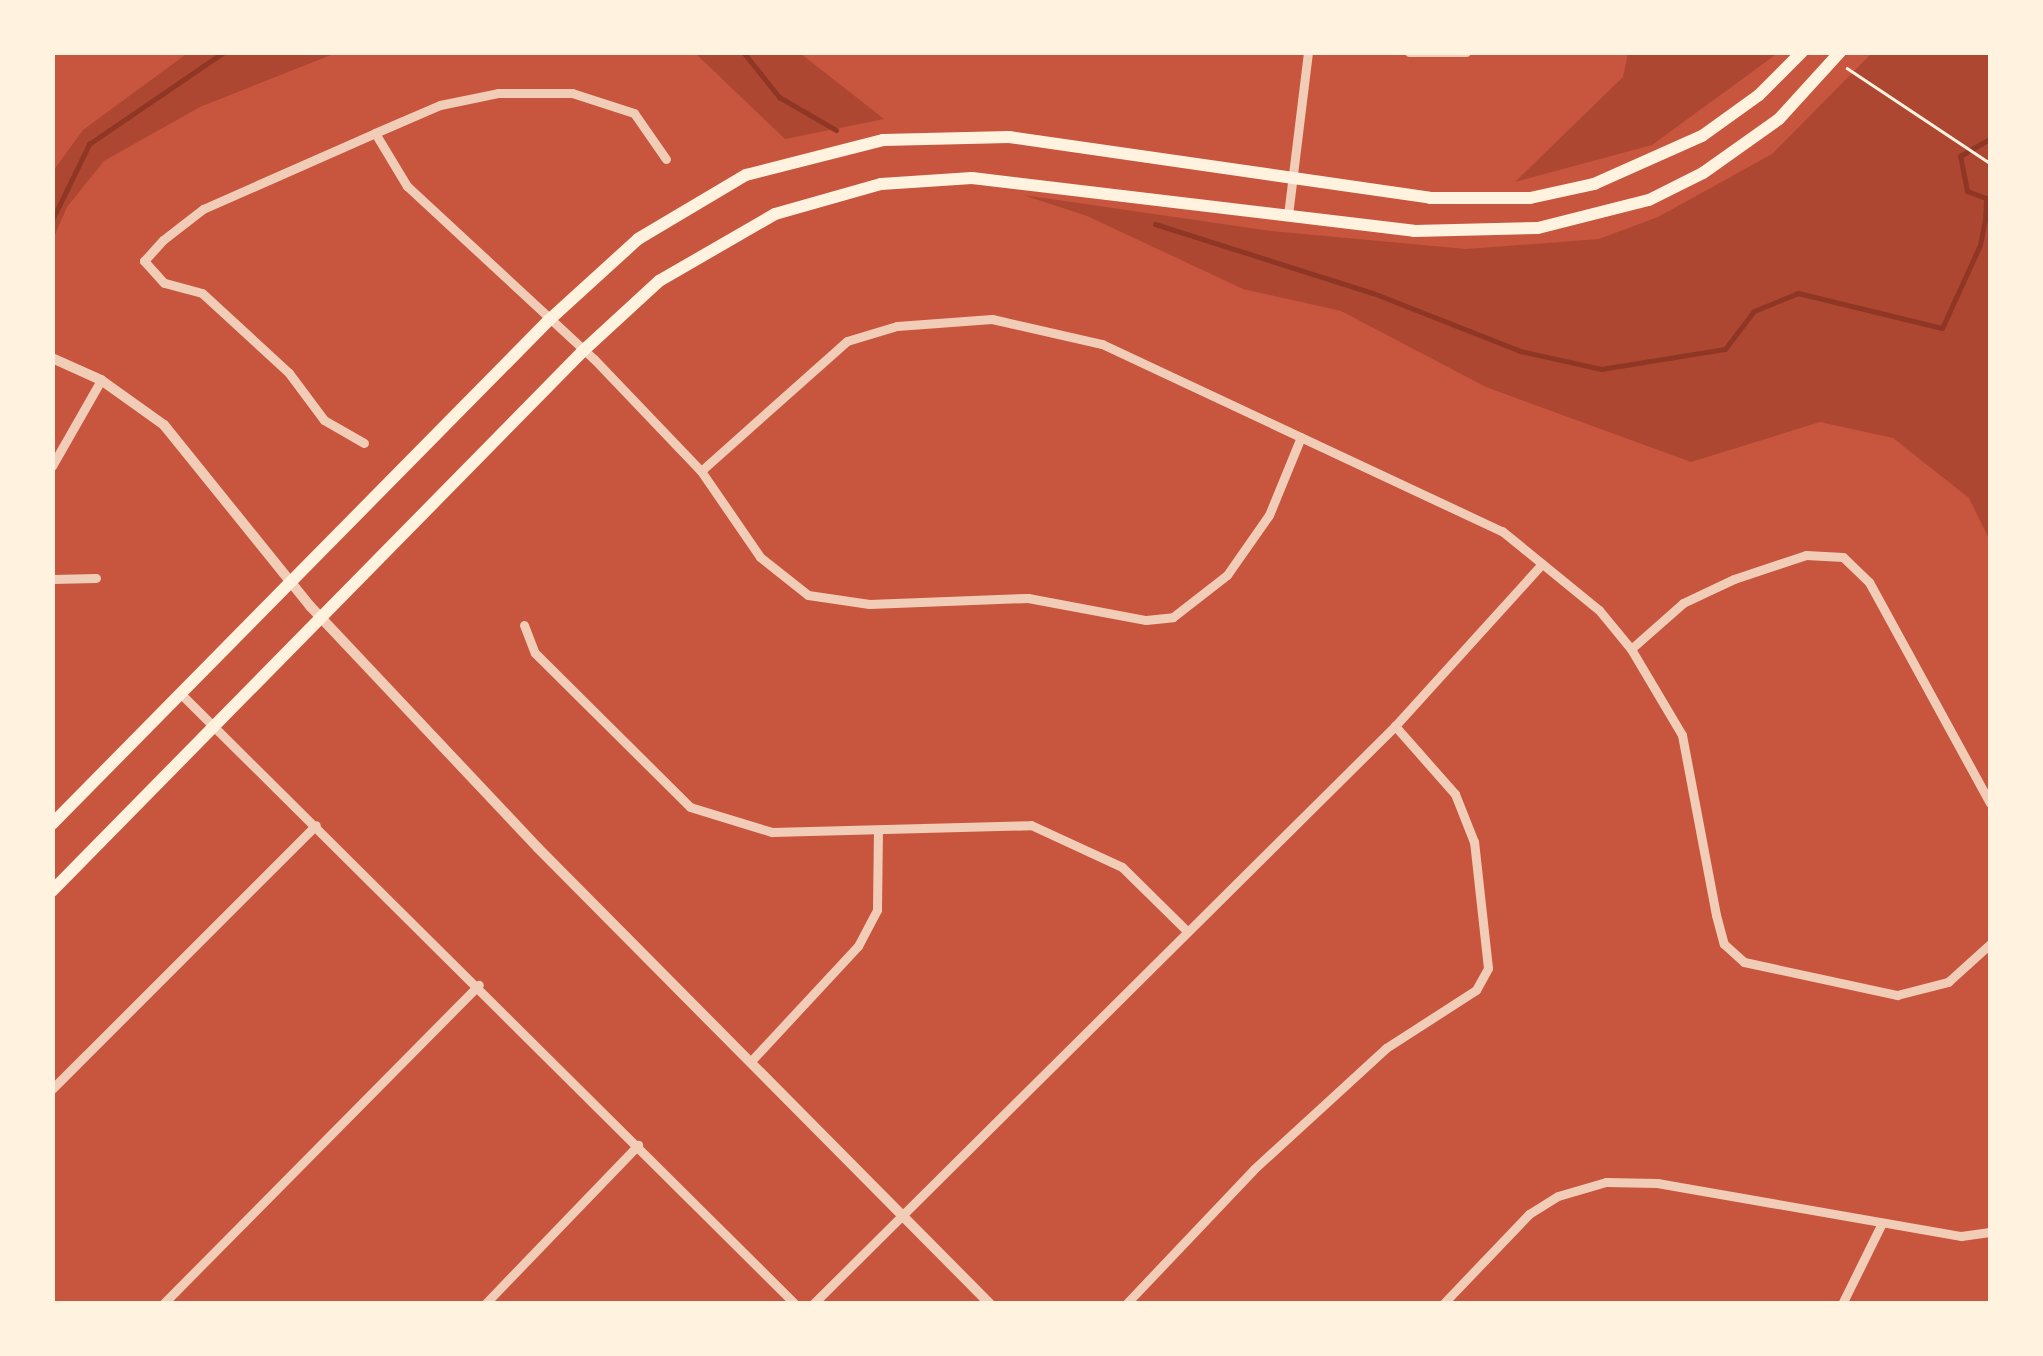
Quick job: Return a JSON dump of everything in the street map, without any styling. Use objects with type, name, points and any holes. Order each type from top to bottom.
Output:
[{"type":"main road","points":[[52,824],[292,586],[548,321],[638,238],[697,200],[797,157],[883,140],[1010,137],[1293,174],[1430,198],[1530,198],[1654,161],[1759,96],[1802,52]]},
{"type":"main road","points":[[52,892],[584,350],[659,281],[720,241],[775,214],[880,184],[926,178],[1033,182],[1288,215],[1484,232],[1597,216],[1702,173],[1780,119],[1837,56]]},
{"type":"street","points":[[1288,215],[1308,52]]},
{"type":"street","points":[[1409,52],[1466,52]]},
{"type":"street","points":[[364,442],[324,420],[289,374],[202,292],[164,282],[144,261],[203,209],[440,105],[498,93],[572,93],[634,113],[666,159]]},
{"type":"street","points":[[375,133],[407,186],[548,321],[584,350],[700,471],[760,557],[808,594],[868,604],[1028,598],[1146,620],[1173,617],[1227,575],[1269,514],[1302,438]]},
{"type":"street","points":[[700,471],[847,341],[939,320],[1045,327],[1102,344],[1502,531],[1599,610],[1631,649],[1682,735],[1716,915],[1724,944],[1744,962],[1897,995],[1948,982],[1990,944]]},
{"type":"street","points":[[52,358],[101,380],[164,425],[320,617],[538,848],[990,1304]]},
{"type":"street","points":[[52,466],[101,380]]},
{"type":"street","points":[[1631,649],[1683,603],[1734,579],[1806,555],[1844,558],[1869,582],[1990,803]]},
{"type":"street","points":[[813,1304],[1395,726],[1542,564]]},
{"type":"street","points":[[52,579],[96,578]]},
{"type":"street","points":[[524,624],[535,654],[690,808],[772,832],[1031,825],[1122,867],[1186,930]]},
{"type":"street","points":[[181,694],[479,985],[796,1304]]},
{"type":"street","points":[[1126,1304],[1254,1169],[1386,1048],[1476,990],[1488,968],[1474,842],[1462,810],[1455,794],[1395,726]]},
{"type":"street","points":[[52,1090],[316,825]]},
{"type":"street","points":[[752,1060],[858,946],[877,910],[878,830]]},
{"type":"street","points":[[163,1304],[479,985]]},
{"type":"street","points":[[485,1304],[638,1145]]},
{"type":"street","points":[[1443,1304],[1529,1214],[1558,1196],[1606,1182],[1657,1183],[1961,1236],[1990,1232]]},
{"type":"street","points":[[1842,1304],[1882,1224]]},
{"type":"path","points":[[1837,56],[1990,162]]},
{"type":"shaded area","points":[[189,52],[336,53],[200,107],[104,161],[67,207],[53,239],[53,171],[83,130]]},
{"type":"shaded area","points":[[695,53],[800,53],[884,119],[785,139]]},
{"type":"shaded area","points":[[1628,53],[1778,53],[1652,145],[1515,182],[1623,77]]},
{"type":"shaded area","points":[[1872,53],[1990,53],[1990,541],[1969,498],[1893,438],[1820,422],[1691,462],[1486,387],[1341,311],[1243,289],[1087,216],[1023,195],[1271,231],[1466,249],[1599,239],[1658,217],[1772,154]]},
{"type":"waterway","points":[[52,220],[89,144],[224,52]]},
{"type":"waterway","points":[[743,52],[779,97],[836,130]]},
{"type":"waterway","points":[[1155,224],[1373,293],[1520,351],[1601,369],[1725,349],[1754,311],[1798,293],[1942,328],[1980,245],[1985,220],[1986,198],[1967,191],[1960,156],[1990,139]]}]
